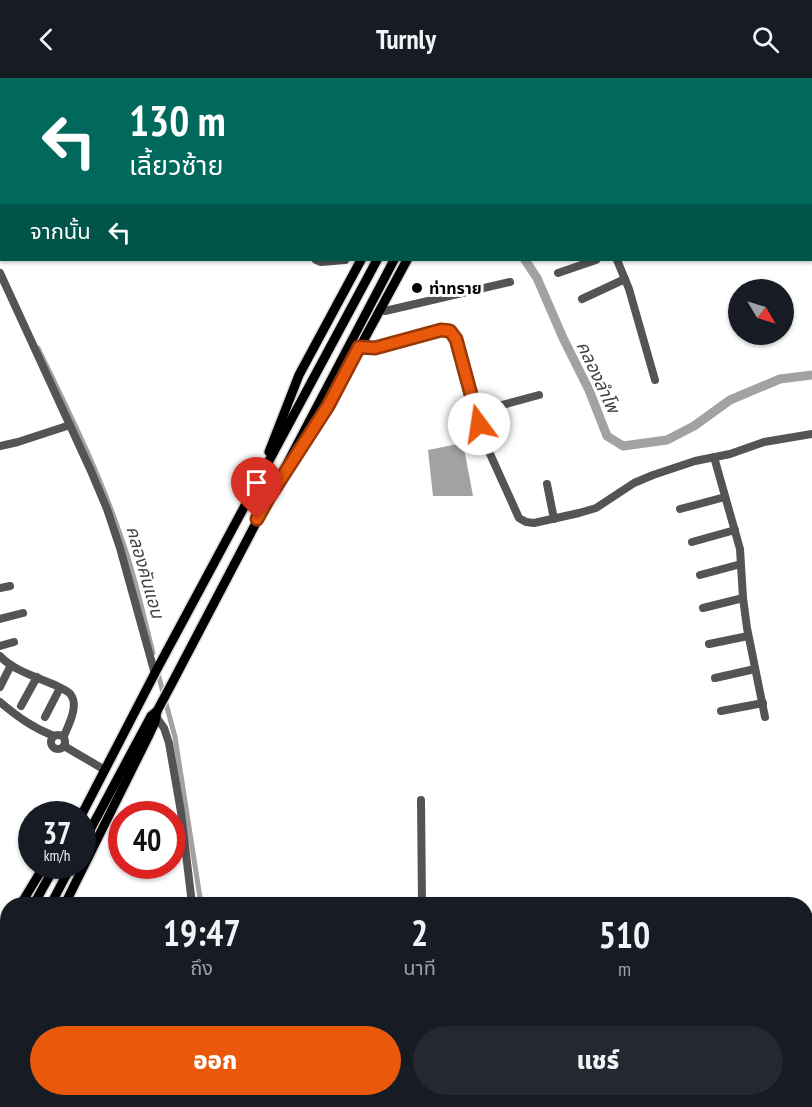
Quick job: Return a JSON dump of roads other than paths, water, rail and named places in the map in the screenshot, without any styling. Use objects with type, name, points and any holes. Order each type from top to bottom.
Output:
[{"type":"main road","points":[[262,475],[269,450],[304,365],[360,261]]},
{"type":"main road","points":[[88,801],[376,261]]},
{"type":"main road","points":[[330,391],[393,261]]},
{"type":"main road","points":[[96,820],[157,711],[268,499],[330,391],[359,347],[406,261]]},
{"type":"main road","points":[[304,365],[308,372],[318,369]]},
{"type":"main road","points":[[68,897],[148,737],[157,711]]},
{"type":"main road","points":[[25,897],[36,879]]},
{"type":"main road","points":[[38,897],[48,879]]},
{"type":"main road","points":[[55,897],[65,879]]},
{"type":"street","points":[[558,273],[593,261]]},
{"type":"street","points":[[617,261],[641,327],[655,380]]},
{"type":"street","points":[[0,273],[92,471],[116,533],[155,673]]},
{"type":"street","points":[[582,299],[625,279]]},
{"type":"street","points":[[381,309],[385,311],[510,282]]},
{"type":"street","points":[[359,347],[375,348],[441,330],[450,331],[456,339],[482,436],[519,518],[526,522],[534,523],[596,508],[634,483],[695,461],[730,454],[764,442],[812,434]]},
{"type":"street","points":[[476,412],[539,394]]},
{"type":"street","points":[[0,446],[70,425]]},
{"type":"street","points":[[714,457],[740,549],[742,598],[765,717]]},
{"type":"street","points":[[547,484],[554,519]]},
{"type":"street","points":[[680,509],[725,497]]},
{"type":"street","points":[[692,542],[735,530]]},
{"type":"street","points":[[700,574],[741,564]]},
{"type":"street","points":[[0,588],[10,586]]},
{"type":"street","points":[[703,608],[742,598]]},
{"type":"street","points":[[0,619],[23,614]]},
{"type":"street","points":[[709,644],[748,636]]},
{"type":"street","points":[[0,646],[14,642]]},
{"type":"street","points":[[0,656],[5,662],[72,696],[74,704],[72,718],[64,736],[66,741],[64,746],[59,749],[53,746],[51,740],[54,736]]},
{"type":"street","points":[[0,687],[11,665]]},
{"type":"street","points":[[715,678],[755,669]]},
{"type":"street","points":[[21,706],[37,677]]},
{"type":"street","points":[[45,717],[60,688]]},
{"type":"street","points":[[0,702],[37,729],[54,736],[59,734],[64,736]]},
{"type":"street","points":[[721,711],[763,703]]},
{"type":"street","points":[[157,711],[172,758],[191,897]]},
{"type":"street","points":[[64,746],[105,770]]},
{"type":"street","points":[[422,800],[422,897]]},
{"type":"waterway","name":"คลองลำโพ","points":[[526,261],[537,278],[589,390],[607,436],[623,446],[667,440],[694,426],[730,400],[780,379],[812,375]]},
{"type":"waterway","name":"คลองคันแอน","points":[[38,348],[83,441],[103,489],[130,566],[153,653]]},
{"type":"waterway","name":"คลองคันแอน","points":[[157,670],[175,737],[200,897]]},
{"type":"place","name":"ท่าทราย","points":[[417,288]]}]
